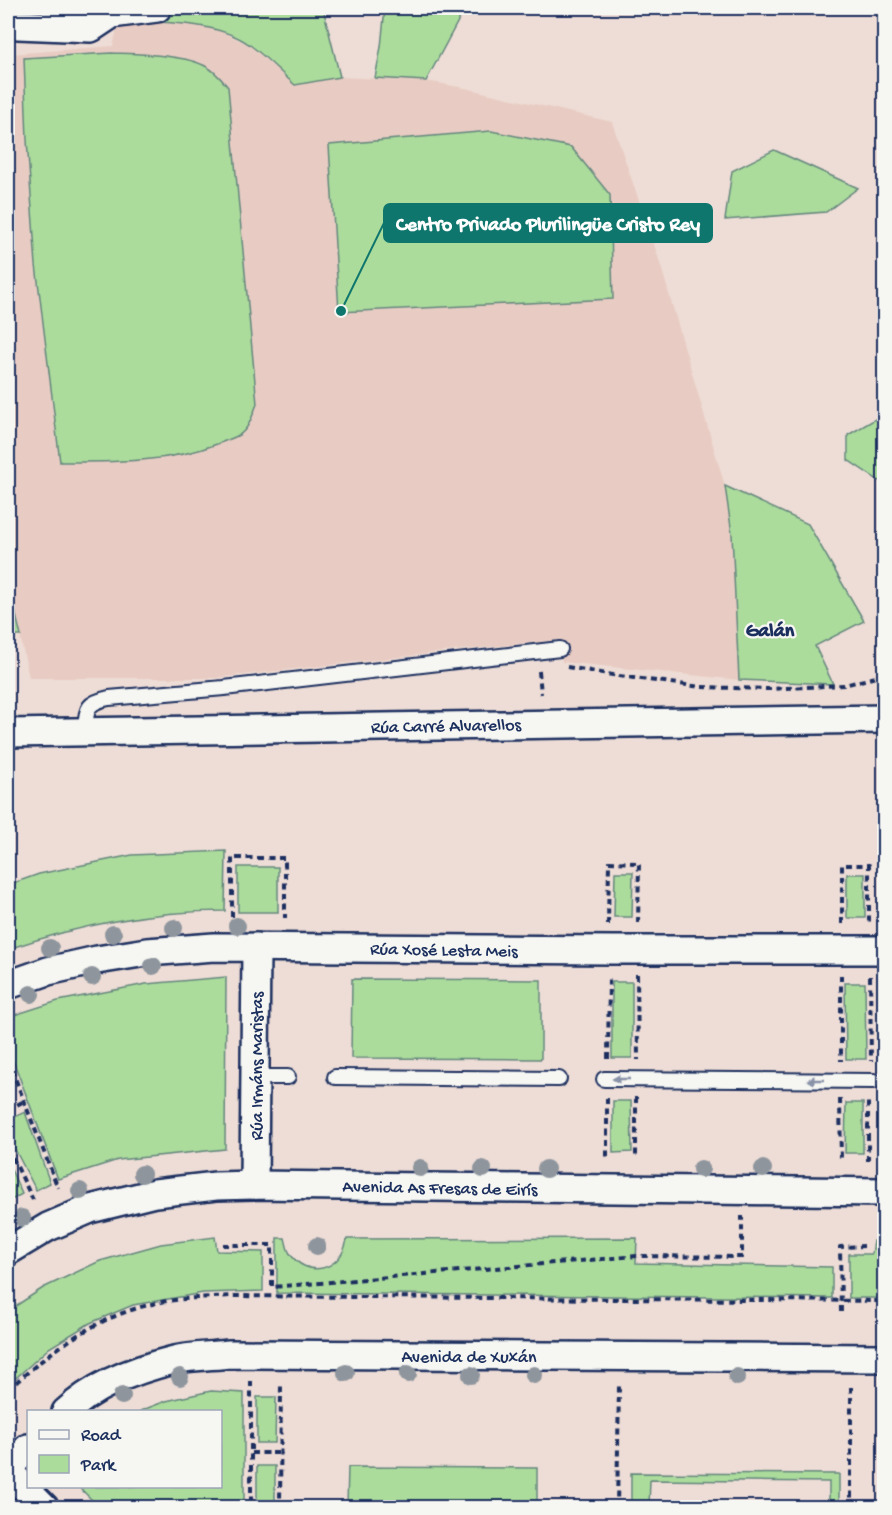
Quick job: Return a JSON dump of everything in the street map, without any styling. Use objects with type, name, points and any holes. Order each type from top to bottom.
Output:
[{"type":"street","points":[[11,22],[91,28],[112,14],[157,8]]},
{"type":"street","name":"Rúa Carré Alvarellos","points":[[8,733],[885,718]]},
{"type":"street","name":"Rúa Xosé Lesta Meis","points":[[8,985],[48,970],[147,952],[256,947],[885,950]]},
{"type":"street","name":"Rúa Irmáns Maristas","points":[[254,1185],[256,947]]},
{"type":"street","name":"Avenida As Fresas de Eirís","points":[[8,1251],[48,1227],[90,1209],[155,1193],[216,1186],[885,1192]]},
{"type":"street","name":"Avenida de Xuxán","points":[[68,1410],[104,1385],[139,1371],[176,1359],[230,1354],[885,1358]]},
{"type":"street","points":[[27,1449],[8,1470],[45,1508]]},
{"type":"lane","points":[[85,731],[90,704],[97,700],[224,688],[560,649]]},
{"type":"lane","points":[[255,1077],[288,1077]]},
{"type":"lane","points":[[335,1077],[559,1079]]},
{"type":"lane","points":[[604,1079],[874,1081]]},
{"type":"path","points":[[539,661],[541,694]]},
{"type":"path","points":[[559,665],[701,687],[770,689],[844,685],[885,675]]},
{"type":"path","points":[[232,917],[232,858],[285,858],[285,918]]},
{"type":"path","points":[[608,925],[609,862],[639,863],[638,925]]},
{"type":"path","points":[[842,925],[842,865],[869,865],[870,925]]},
{"type":"path","points":[[609,973],[608,1061],[614,1061]]},
{"type":"path","points":[[629,1062],[638,1062],[637,973]]},
{"type":"path","points":[[841,975],[841,1063]]},
{"type":"path","points":[[861,1063],[871,1063],[870,975]]},
{"type":"path","points":[[8,1060],[58,1188]]},
{"type":"path","points":[[608,1159],[607,1094],[614,1094]]},
{"type":"path","points":[[628,1094],[636,1095],[636,1159]]},
{"type":"path","points":[[841,1161],[840,1095],[847,1095]]},
{"type":"path","points":[[868,1095],[868,1161]]},
{"type":"path","points":[[8,1110],[24,1101]]},
{"type":"path","points":[[8,1148],[33,1200]]},
{"type":"path","points":[[223,1245],[272,1245],[272,1287],[637,1256],[741,1257],[742,1214]]},
{"type":"path","points":[[841,1312],[840,1247],[864,1246]]},
{"type":"path","points":[[8,1390],[41,1360],[89,1328],[139,1308],[167,1301],[232,1296],[885,1301]]},
{"type":"path","points":[[251,1381],[251,1508]]},
{"type":"path","points":[[280,1508],[281,1382]]},
{"type":"path","points":[[617,1508],[619,1386]]},
{"type":"path","points":[[851,1387],[851,1508]]},
{"type":"path","points":[[251,1453],[280,1453]]},
{"type":"shaded area","points":[[119,20],[176,23],[216,29],[248,44],[295,85],[340,77],[426,81],[612,122],[658,256],[725,486],[732,534],[739,680],[562,662],[559,640],[216,678],[29,678],[8,579],[8,56],[10,54],[113,46]]},
{"type":"green space","points":[[171,8],[323,8],[340,77],[295,85],[250,45],[222,31],[169,22],[119,20]]},
{"type":"green space","points":[[385,8],[465,8],[426,81],[375,78]]},
{"type":"green space","points":[[112,53],[187,59],[213,71],[228,87],[257,404],[250,421],[239,435],[198,450],[140,460],[60,462],[36,265],[24,58]]},
{"type":"green space","points":[[491,131],[571,147],[610,195],[613,299],[339,312],[329,145]]},
{"type":"green space","points":[[774,150],[858,188],[826,212],[725,220],[732,171]]},
{"type":"green space","points":[[884,414],[884,484],[848,460],[848,435]]},
{"type":"green space","points":[[725,486],[808,524],[864,621],[815,646],[833,684],[739,680],[732,534]]},
{"type":"green space","points":[[8,582],[21,636],[8,636]]},
{"type":"green space","points":[[226,851],[225,911],[169,914],[115,921],[88,926],[8,949],[8,885],[39,874],[132,855]]},
{"type":"green space","points":[[238,867],[278,867],[278,912],[238,912]]},
{"type":"green space","points":[[615,872],[633,872],[632,917],[614,917]]},
{"type":"green space","points":[[847,874],[865,874],[865,918],[847,918]]},
{"type":"green space","points":[[226,977],[225,1149],[118,1160],[58,1179],[8,1047],[8,1017],[58,1001],[146,984]]},
{"type":"green space","points":[[352,979],[541,980],[541,1059],[351,1058]]},
{"type":"green space","points":[[612,982],[632,982],[632,1058],[612,1058]]},
{"type":"green space","points":[[845,983],[865,983],[866,1059],[846,1059]]},
{"type":"green space","points":[[613,1101],[631,1101],[632,1152],[613,1153]]},
{"type":"green space","points":[[846,1103],[863,1103],[863,1153],[845,1153]]},
{"type":"green space","points":[[25,1112],[50,1183],[36,1190],[8,1136],[8,1120]]},
{"type":"green space","points":[[8,1163],[22,1194],[8,1202]]},
{"type":"green space","points":[[215,1237],[217,1251],[263,1252],[263,1291],[203,1293],[133,1305],[90,1323],[49,1348],[8,1385],[8,1311],[43,1288],[100,1261],[161,1244]]},
{"type":"green space","points":[[277,1238],[285,1238],[289,1252],[296,1261],[314,1269],[331,1265],[344,1250],[347,1239],[637,1238],[636,1263],[832,1267],[832,1298],[277,1293]]},
{"type":"green space","points":[[874,1241],[884,1241],[884,1298],[849,1298],[849,1254],[872,1254]]},
{"type":"green space","points":[[211,1391],[244,1393],[244,1507],[99,1507],[80,1488],[222,1488],[222,1410],[143,1410],[166,1401]]},
{"type":"green space","points":[[257,1397],[276,1397],[275,1443],[257,1443]]},
{"type":"green space","points":[[257,1466],[275,1466],[275,1507],[257,1507]]},
{"type":"green space","points":[[348,1467],[537,1468],[537,1507],[347,1507]]},
{"type":"green space","points":[[631,1473],[839,1474],[839,1507],[829,1507],[829,1482],[650,1480],[649,1507],[631,1507]]},
{"type":"place","name":"Centro Privado Plurilingüe Cristo Rey","points":[[341,311]]},
{"type":"district","name":"Galán","points":[[770,629]]}]
